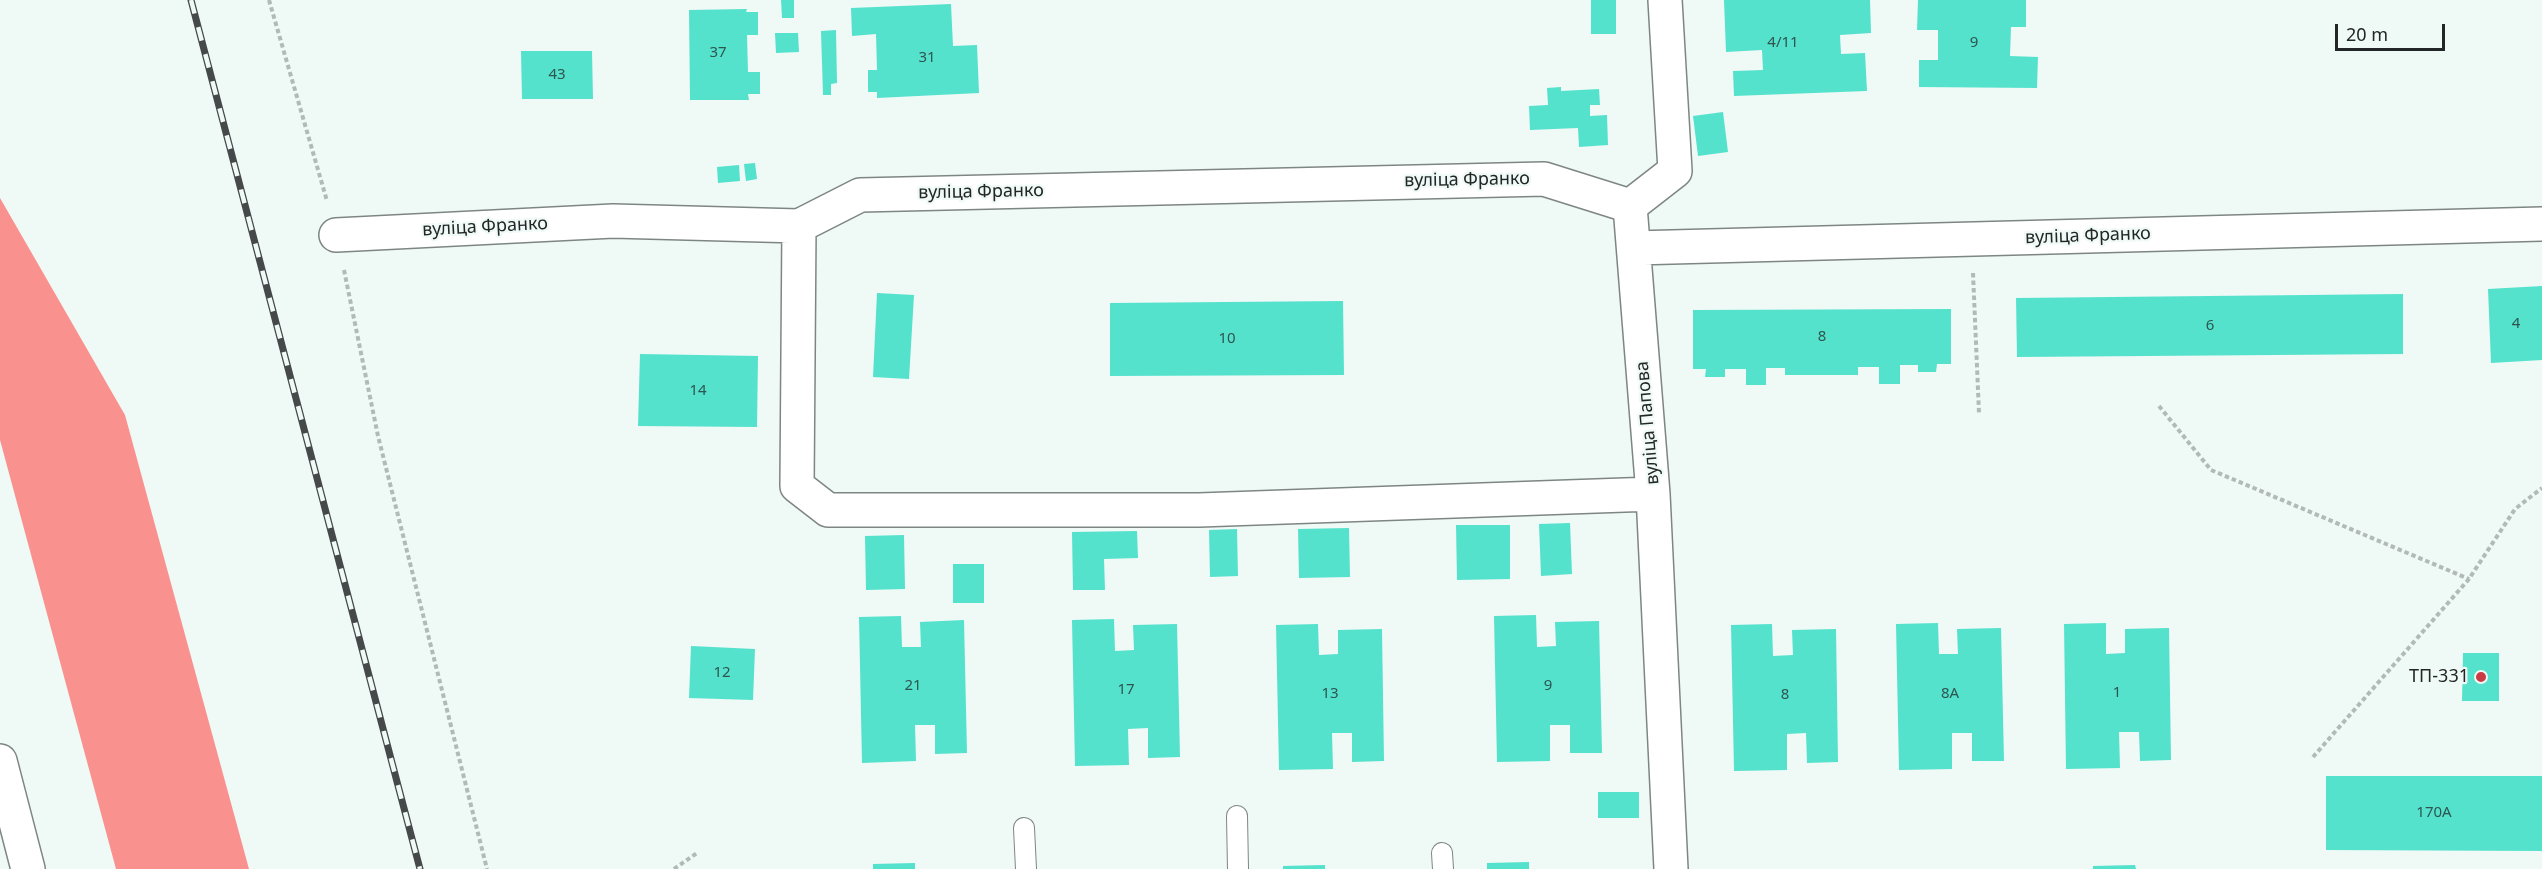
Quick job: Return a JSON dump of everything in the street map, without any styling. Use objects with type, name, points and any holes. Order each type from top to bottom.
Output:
[{"type":"street","points":[[1630,206],[1675,171],[1665,0]]},
{"type":"street","name":"вуліца Франко","points":[[336,235],[613,220],[799,226],[860,195],[918,193],[1544,179],[1630,206]]},
{"type":"street","name":"вуліца Папова","points":[[1630,206],[1653,494],[1671,869]]},
{"type":"street","name":"вуліца Франко","points":[[1634,248],[2542,224]]},
{"type":"street","points":[[799,226],[797,486],[828,510],[1199,510],[1653,494]]},
{"type":"street","points":[[0,761],[28,869]]},
{"type":"lane","points":[[1237,816],[1238,869]]},
{"type":"lane","points":[[1024,828],[1026,869]]},
{"type":"path","points":[[269,0],[336,235],[378,436],[487,869]]},
{"type":"path","points":[[1971,239],[1979,413]]},
{"type":"path","points":[[2159,406],[2211,470],[2469,579]]},
{"type":"path","points":[[2313,757],[2469,579],[2515,509],[2542,488]]},
{"type":"path","points":[[674,869],[697,853]]},
{"type":"shaded area","points":[[0,198],[125,415],[249,869],[116,869],[0,440]]},
{"type":"building","points":[[781,0],[794,0],[794,18],[782,18]]},
{"type":"building","points":[[1591,0],[1616,0],[1616,34],[1591,34]]},
{"type":"building","points":[[1724,0],[1870,0],[1871,33],[1840,35],[1841,54],[1865,53],[1867,91],[1734,96],[1733,71],[1763,70],[1762,50],[1726,52]]},
{"type":"building","points":[[1918,0],[2026,0],[2026,27],[2011,27],[2010,56],[2038,57],[2037,88],[1919,87],[1919,60],[1938,60],[1938,30],[1917,30]]},
{"type":"building","points":[[951,4],[953,46],[977,45],[979,93],[877,98],[877,92],[868,92],[868,70],[877,70],[876,34],[852,36],[851,8]]},
{"type":"building","points":[[747,9],[746,12],[758,12],[758,35],[747,35],[748,72],[760,72],[760,94],[748,94],[749,100],[690,100],[689,10]]},
{"type":"building","points":[[836,30],[837,83],[831,84],[831,95],[823,95],[821,31]]},
{"type":"building","points":[[775,33],[798,33],[799,52],[776,53]]},
{"type":"building","points":[[521,51],[592,51],[593,99],[522,99]]},
{"type":"building","points":[[1561,87],[1561,91],[1599,89],[1600,105],[1590,105],[1590,116],[1607,115],[1608,145],[1579,147],[1578,128],[1530,130],[1529,106],[1548,105],[1547,88]]},
{"type":"building","points":[[1723,112],[1728,152],[1698,156],[1693,116]]},
{"type":"building","points":[[755,163],[757,179],[746,181],[744,164]]},
{"type":"building","points":[[739,165],[740,181],[718,183],[717,167]]},
{"type":"building","points":[[2542,286],[2542,360],[2491,363],[2488,289]]},
{"type":"building","points":[[877,293],[914,295],[909,379],[873,377]]},
{"type":"building","points":[[2403,294],[2403,354],[2017,357],[2016,298]]},
{"type":"building","points":[[1343,301],[1344,375],[1110,376],[1110,303]]},
{"type":"building","points":[[1951,309],[1951,364],[1937,364],[1936,372],[1918,372],[1918,365],[1900,365],[1900,384],[1879,384],[1879,367],[1858,367],[1858,375],[1785,375],[1785,368],[1766,368],[1766,385],[1746,385],[1746,369],[1725,369],[1725,377],[1705,377],[1706,369],[1693,369],[1693,310]]},
{"type":"building","points":[[640,354],[758,356],[757,427],[638,426]]},
{"type":"building","points":[[1570,523],[1572,574],[1541,576],[1539,524]]},
{"type":"building","points":[[1456,525],[1510,525],[1510,579],[1457,580]]},
{"type":"building","points":[[1349,528],[1350,577],[1299,578],[1298,529]]},
{"type":"building","points":[[1237,529],[1238,576],[1210,577],[1209,530]]},
{"type":"building","points":[[1137,531],[1138,558],[1104,559],[1105,590],[1073,590],[1072,532]]},
{"type":"building","points":[[904,535],[905,589],[866,590],[865,536]]},
{"type":"building","points":[[953,564],[984,564],[984,603],[953,603]]},
{"type":"building","points":[[1536,615],[1537,647],[1556,646],[1555,622],[1599,621],[1602,753],[1570,753],[1570,725],[1550,725],[1550,761],[1497,762],[1494,616]]},
{"type":"building","points":[[901,616],[902,647],[921,647],[920,622],[964,620],[967,753],[935,754],[935,725],[915,725],[916,761],[862,763],[859,617]]},
{"type":"building","points":[[1114,619],[1115,651],[1134,650],[1133,625],[1177,624],[1180,757],[1148,758],[1148,728],[1128,729],[1129,765],[1075,766],[1072,620]]},
{"type":"building","points":[[1938,623],[1939,654],[1958,654],[1957,629],[2001,628],[2004,761],[1972,761],[1972,733],[1952,733],[1952,769],[1899,770],[1896,624]]},
{"type":"building","points":[[2106,623],[2106,654],[2125,653],[2125,629],[2169,628],[2171,760],[2140,761],[2139,732],[2119,732],[2120,768],[2066,769],[2064,624]]},
{"type":"building","points":[[1318,624],[1319,655],[1338,654],[1338,630],[1382,629],[1384,761],[1352,762],[1352,733],[1332,733],[1333,769],[1279,770],[1276,625]]},
{"type":"building","points":[[1772,624],[1773,656],[1793,655],[1792,630],[1836,629],[1838,762],[1807,763],[1806,733],[1787,734],[1787,770],[1734,771],[1731,625]]},
{"type":"building","points":[[691,646],[755,649],[753,700],[689,698]]},
{"type":"building","name":"ТП-331","points":[[2463,653],[2499,653],[2499,701],[2462,701]]},
{"type":"building","points":[[2326,776],[2542,776],[2542,851],[2326,850]]},
{"type":"building","points":[[1598,792],[1639,792],[1639,818],[1598,818]]},
{"type":"building","points":[[1529,862],[1529,869],[1487,869],[1487,863]]},
{"type":"building","points":[[915,863],[915,869],[873,869],[873,864]]},
{"type":"building","points":[[1325,865],[1325,869],[1283,869],[1283,866]]},
{"type":"building","points":[[2135,865],[2136,869],[2093,869],[2093,866]]},
{"type":"railway","points":[[191,0],[420,869]]},
{"type":"place","name":"ТП-331","points":[[2481,677]]}]
